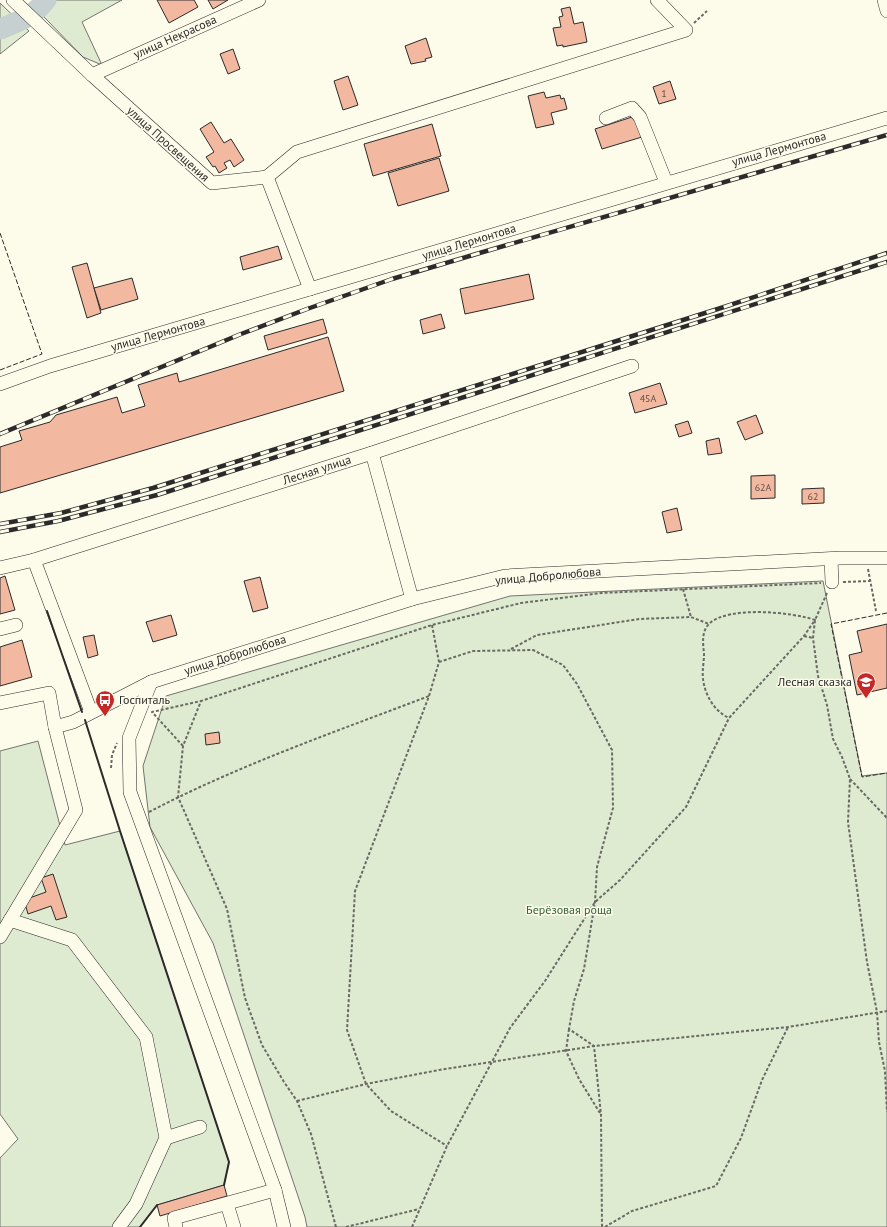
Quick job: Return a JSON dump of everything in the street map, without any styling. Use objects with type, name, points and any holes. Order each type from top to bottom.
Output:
[{"type":"street","name":"улица Некрасова","points":[[92,75],[259,0]]},
{"type":"street","points":[[310,289],[267,176],[298,152],[686,30],[657,0]]},
{"type":"street","points":[[884,0],[887,11]]},
{"type":"street","name":"улица Просвещения","points":[[15,1],[92,75],[212,183],[267,176]]},
{"type":"street","points":[[606,118],[632,108],[640,116],[666,182]]},
{"type":"street","name":"улица Лермонтова","points":[[0,384],[50,366],[666,182],[887,118]]},
{"type":"street","name":"Лесная улица","points":[[0,568],[34,560],[372,453],[632,366]]},
{"type":"street","points":[[372,453],[412,598]]},
{"type":"street","name":"улица Добролюбова","points":[[55,727],[74,722],[151,682],[412,598],[505,576],[831,559],[887,558]]},
{"type":"street","points":[[831,559],[832,582]]},
{"type":"street","points":[[34,560],[92,712]]},
{"type":"street","points":[[0,629],[16,624]]},
{"type":"street","points":[[151,682],[129,738],[130,792],[275,1190],[284,1227]]},
{"type":"street","points":[[0,704],[49,693],[55,727],[76,810],[0,937]]},
{"type":"street","points":[[10,920],[72,940],[146,1037],[166,1138],[136,1204],[119,1227]]},
{"type":"street","points":[[166,1138],[200,1127]]},
{"type":"street","points":[[176,1227],[174,1218],[275,1190]]},
{"type":"street","points":[[227,1204],[234,1227]]},
{"type":"path","points":[[686,30],[706,11]]},
{"type":"path","points":[[866,558],[876,611]]},
{"type":"path","points":[[183,746],[152,712],[201,701],[432,625],[521,603],[601,593],[870,580]]},
{"type":"path","points":[[412,1227],[447,1146],[510,1028],[545,981],[595,902],[620,880],[686,807],[729,718],[804,636],[815,620],[832,582]]},
{"type":"path","points":[[683,589],[691,617]]},
{"type":"path","points":[[729,718],[721,715],[713,706],[703,679],[704,656],[702,636],[709,624],[718,618],[735,613],[775,612],[803,615],[815,620]]},
{"type":"path","points":[[510,650],[537,635],[639,619],[691,617],[709,624]]},
{"type":"path","points":[[815,620],[813,638],[818,676],[828,705],[834,739],[850,779],[848,822],[885,1071],[887,1112]]},
{"type":"path","points":[[432,625],[439,662],[429,696],[355,890],[346,1030],[366,1084],[392,1111],[447,1146]]},
{"type":"path","points":[[804,636],[813,638]]},
{"type":"path","points":[[439,662],[473,651],[533,650],[563,665],[577,684],[612,750],[613,808],[597,867],[595,902],[584,969],[574,1001],[566,1051],[579,1079],[601,1115]]},
{"type":"path","points":[[140,817],[178,797],[267,757],[429,696]]},
{"type":"path","points":[[201,701],[183,746],[178,797],[227,909],[245,998],[262,1045],[284,1082],[298,1101],[311,1134],[336,1227]]},
{"type":"path","points":[[850,779],[887,818]]},
{"type":"path","points":[[298,1101],[366,1084],[594,1046],[788,1027],[887,1011]]},
{"type":"path","points":[[594,1046],[601,1115],[604,1227],[632,1211],[716,1186],[741,1138],[762,1080],[788,1027]]},
{"type":"path","points":[[569,1030],[594,1046]]},
{"type":"path","points":[[346,1227],[419,1209]]},
{"type":"green space","points":[[43,0],[122,0],[82,22],[102,65],[83,57],[44,17]]},
{"type":"green space","points":[[0,3],[29,31],[0,54]]},
{"type":"green space","name":"Берёзовая роща","points":[[823,581],[862,776],[887,773],[887,1227],[307,1227],[305,1217],[213,943],[150,827],[143,766],[166,696],[510,596]]},
{"type":"green space","points":[[38,741],[65,845],[120,831],[229,1162],[224,1185],[157,1205],[140,1227],[0,1227],[0,1158],[18,1139],[0,1114],[0,751]]},
{"type":"building","points":[[157,0],[194,0],[198,7],[169,23]]},
{"type":"building","points":[[208,0],[228,0],[213,9]]},
{"type":"building","points":[[570,7],[574,24],[583,22],[587,42],[563,47],[563,45],[557,46],[553,28],[561,27],[559,17],[563,16],[561,9]]},
{"type":"building","points":[[426,38],[432,57],[425,59],[426,61],[411,64],[405,46]]},
{"type":"building","points":[[233,49],[240,69],[228,74],[220,54]]},
{"type":"building","points":[[348,76],[358,105],[343,110],[334,81]]},
{"type":"building","points":[[670,81],[676,99],[659,104],[653,87]]},
{"type":"building","points":[[544,92],[546,98],[560,95],[561,99],[564,98],[567,109],[551,113],[554,124],[536,128],[528,96]]},
{"type":"building","points":[[635,116],[642,137],[602,149],[595,129]]},
{"type":"building","points":[[211,122],[224,143],[231,139],[244,160],[234,167],[230,160],[224,163],[227,168],[219,173],[215,166],[213,167],[206,157],[214,152],[200,129]]},
{"type":"building","points":[[432,124],[441,156],[373,176],[364,144]]},
{"type":"building","points":[[439,158],[449,191],[398,206],[388,173]]},
{"type":"building","points":[[278,246],[282,259],[243,270],[240,257]]},
{"type":"building","points":[[87,263],[101,313],[87,318],[72,267]]},
{"type":"building","points":[[529,274],[534,299],[465,314],[460,289]]},
{"type":"building","points":[[132,278],[138,299],[101,310],[94,288]]},
{"type":"building","points":[[441,314],[445,328],[423,334],[420,320]]},
{"type":"building","points":[[323,319],[327,333],[268,350],[264,336]]},
{"type":"building","points":[[328,337],[344,391],[0,493],[0,447],[22,440],[19,431],[50,422],[56,415],[117,397],[122,413],[145,406],[138,385],[177,373],[179,382]]},
{"type":"building","points":[[660,383],[667,404],[635,413],[629,393]]},
{"type":"building","points":[[756,415],[763,433],[745,440],[737,422]]},
{"type":"building","points":[[688,421],[692,433],[679,437],[675,425]]},
{"type":"building","points":[[719,438],[722,453],[708,455],[706,441]]},
{"type":"building","points":[[775,475],[775,498],[751,499],[751,476]]},
{"type":"building","points":[[824,488],[824,503],[802,504],[802,489]]},
{"type":"building","points":[[677,508],[682,530],[667,533],[662,512]]},
{"type":"building","points":[[5,576],[15,610],[0,614],[0,578]]},
{"type":"building","points":[[260,577],[268,608],[253,612],[244,581]]},
{"type":"building","points":[[171,615],[177,635],[153,642],[146,622]]},
{"type":"building","points":[[887,624],[887,688],[857,695],[849,655],[862,652],[857,631]]},
{"type":"building","points":[[94,635],[98,655],[88,658],[83,637]]},
{"type":"building","points":[[22,640],[32,677],[0,686],[0,647]]},
{"type":"building","points":[[219,732],[220,743],[206,745],[205,734]]},
{"type":"building","points":[[53,874],[67,917],[56,920],[51,906],[28,914],[24,900],[46,892],[41,878]]},
{"type":"building","points":[[224,1185],[227,1196],[160,1216],[157,1205]]},
{"type":"waterway","points":[[0,29],[31,14],[46,0]]},
{"type":"railway","points":[[0,434],[241,334],[392,279],[887,135]]},
{"type":"railway","points":[[0,524],[61,513],[153,488],[724,307],[887,253]]},
{"type":"railway","points":[[0,532],[58,521],[157,495],[887,262]]},
{"type":"fence","points":[[0,233],[42,354],[0,370]]},
{"type":"fence","points":[[887,613],[831,624],[862,777],[887,773]]},
{"type":"wall","points":[[47,611],[82,712]]},
{"type":"wall","points":[[85,720],[229,1162],[224,1185]]},
{"type":"wall","points":[[140,1227],[157,1205]]},
{"type":"place","name":"Лесная сказка","points":[[866,699]]},
{"type":"place","name":"Госпиталь","points":[[105,717]]}]
